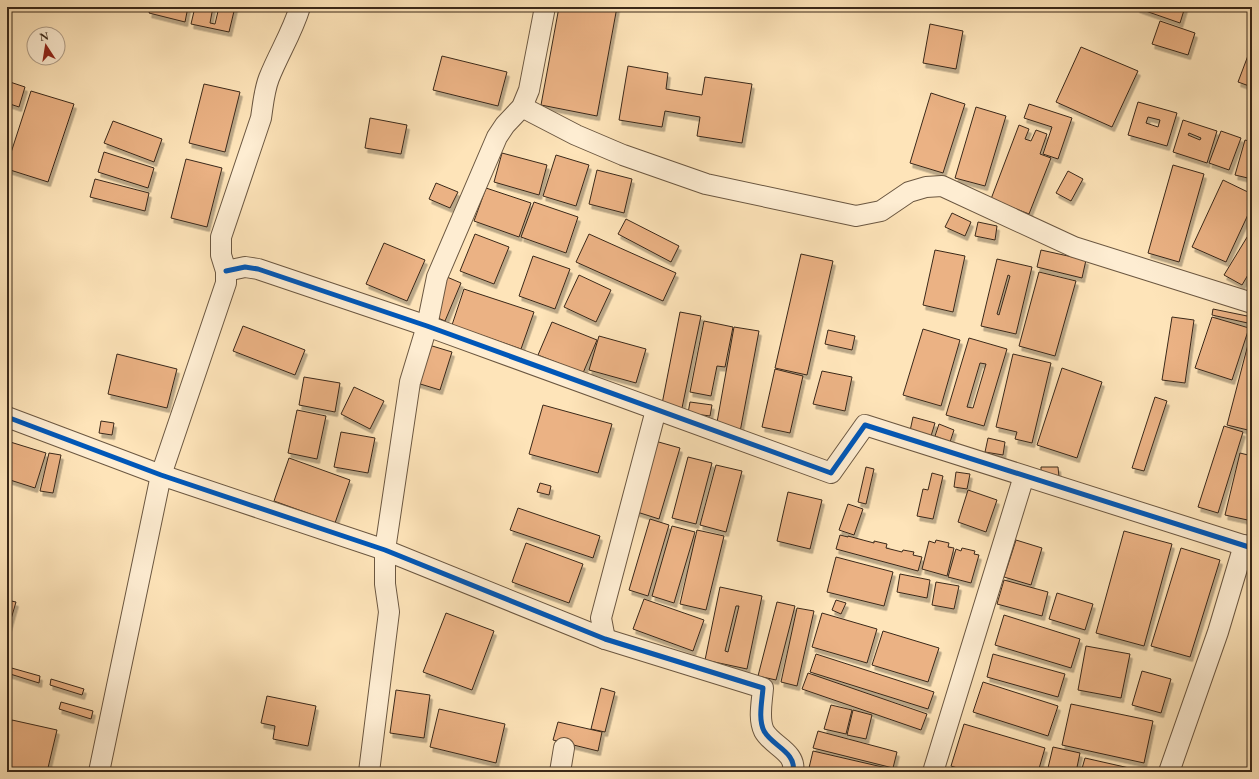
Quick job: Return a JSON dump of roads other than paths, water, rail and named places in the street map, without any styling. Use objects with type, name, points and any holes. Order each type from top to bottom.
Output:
[{"type":"street","points":[[99,772],[161,475],[226,283],[226,272],[221,254],[221,237],[261,118],[268,80],[295,25],[300,7]]},
{"type":"street","points":[[369,772],[389,612],[385,584],[385,550],[410,382],[428,326],[437,277],[497,137],[505,125],[522,107],[529,90],[545,7]]},
{"type":"street","points":[[522,107],[576,135],[623,155],[706,184],[856,216],[881,211],[909,192],[926,187],[942,186],[1074,247],[1252,303]]},
{"type":"street","points":[[226,272],[245,267],[258,269],[428,326],[830,473],[865,425],[1248,546],[1169,772]]},
{"type":"street","points":[[605,639],[601,618],[656,410]]},
{"type":"street","points":[[7,417],[161,475],[385,550],[605,639],[763,688],[761,722],[764,732],[791,758],[794,767],[793,772]]},
{"type":"street","points":[[933,772],[1024,476]]},
{"type":"street","points":[[572,626],[601,618]]},
{"type":"street","points":[[560,772],[564,748]]}]
